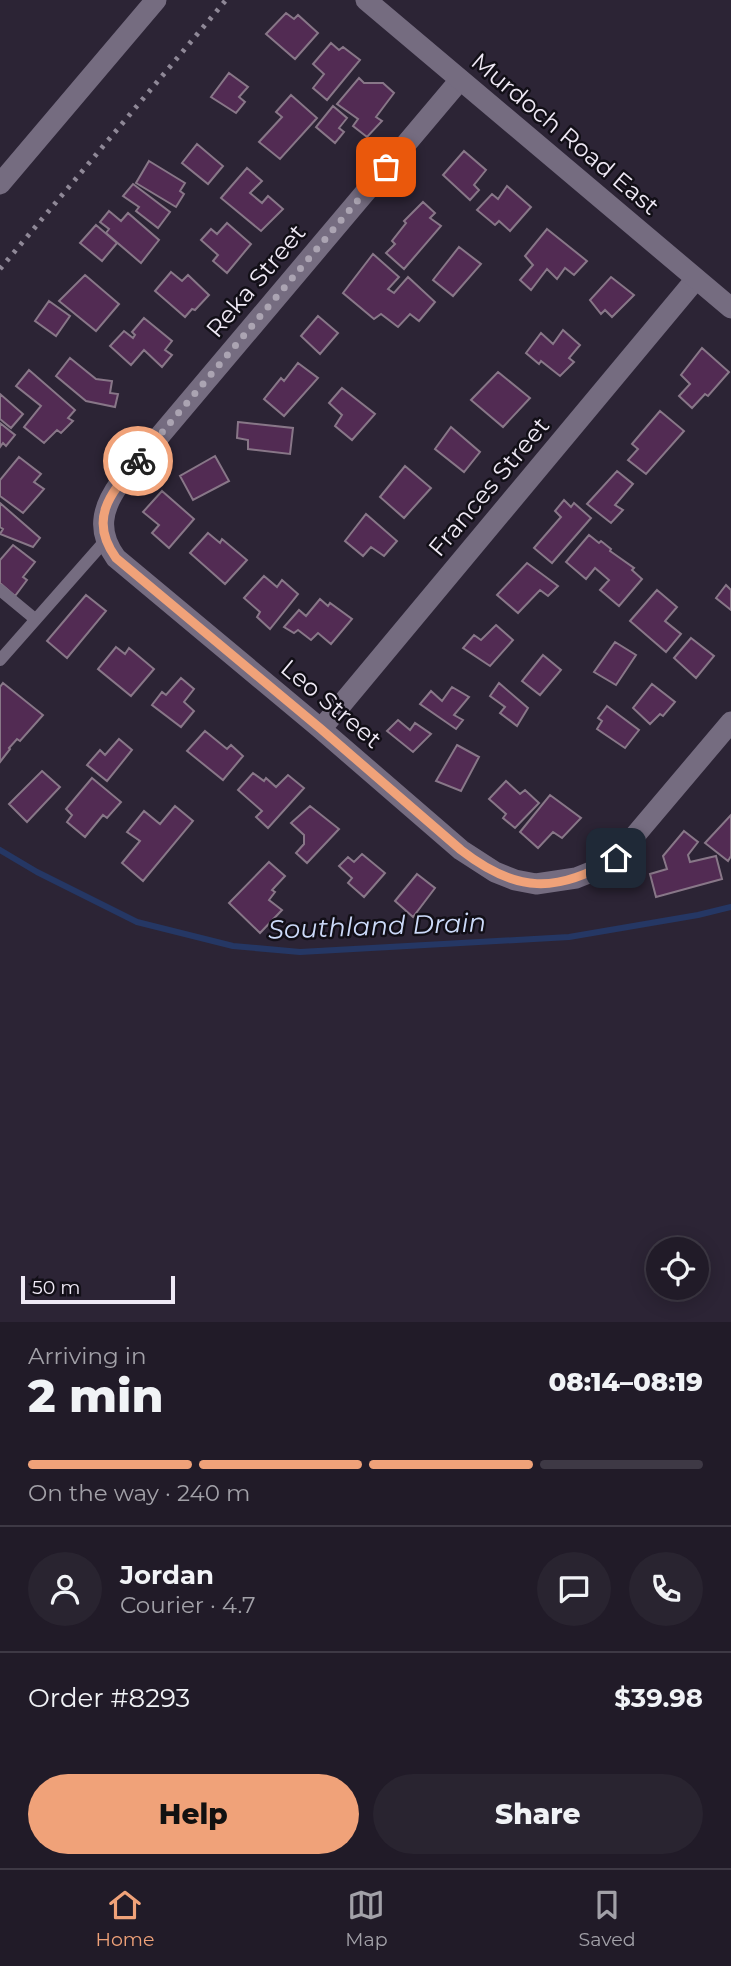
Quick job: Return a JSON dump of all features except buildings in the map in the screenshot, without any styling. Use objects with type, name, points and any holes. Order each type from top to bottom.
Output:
[{"type":"street","points":[[0,184],[156,0]]},
{"type":"street","name":"Murdoch Road East","points":[[366,0],[731,308]]},
{"type":"street","name":"Reka Street","points":[[104,531],[105,506],[120,483],[460,80]]},
{"type":"street","name":"Frances Street","points":[[321,729],[696,279]]},
{"type":"street","name":"Leo Street","points":[[104,531],[116,558],[479,864],[515,880],[536,884],[556,883],[576,878],[616,858],[731,722]]},
{"type":"lane","points":[[0,660],[104,531]]},
{"type":"lane","points":[[0,590],[35,619]]},
{"type":"waterway","name":"Southland Drain","points":[[0,850],[37,872],[137,922],[233,946],[300,952],[569,937],[731,907]]},
{"type":"railway","points":[[0,269],[226,0]]},
{"type":"way so far","points":[[138,461],[386,167]]},
{"type":"route","points":[[138,461],[105,506],[102,521],[109,550],[461,850],[495,872],[536,884],[576,878],[616,858]]}]
